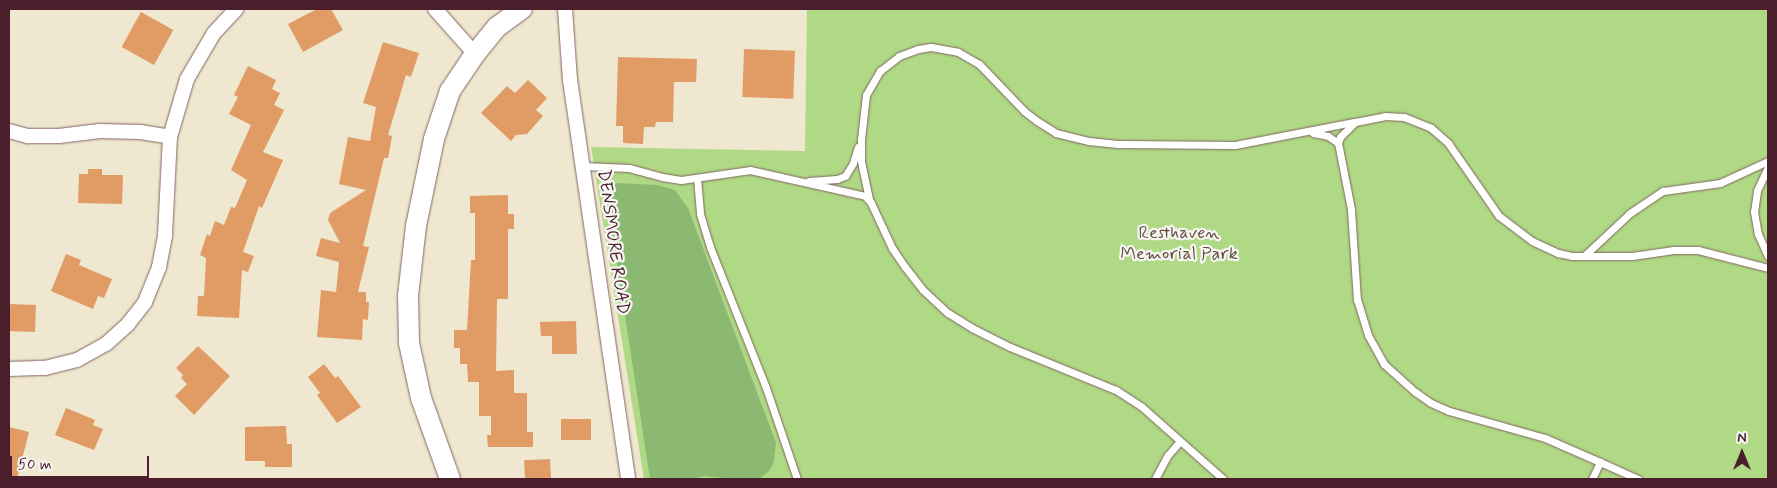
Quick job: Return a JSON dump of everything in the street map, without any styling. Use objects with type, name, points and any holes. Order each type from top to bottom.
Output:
[{"type":"street","points":[[9,369],[45,368],[76,360],[106,344],[128,324],[145,302],[160,267],[165,235],[170,137],[187,79],[214,33],[236,9]]},
{"type":"street","points":[[435,9],[474,54]]},
{"type":"street","points":[[450,479],[421,398],[409,342],[408,296],[416,226],[434,139],[450,91],[474,54],[497,27],[522,9]]},
{"type":"street","name":"DENSMORE ROAD","points":[[565,9],[568,58],[628,479]]},
{"type":"street","points":[[9,131],[28,136],[59,136],[100,131],[140,132],[170,137]]},
{"type":"lane","points":[[1223,479],[1142,407],[1116,390],[1010,347],[972,328],[948,313],[923,290],[905,268],[892,248],[869,199],[863,176],[861,139],[866,95],[876,76],[899,56],[910,51],[931,47],[958,52],[979,64],[1024,112],[1056,133],[1072,138],[1120,144],[1218,146],[1242,144],[1395,116],[1417,121],[1430,128],[1448,143],[1499,216],[1511,227],[1532,241],[1558,253],[1584,256],[1632,256],[1674,250],[1698,250],[1768,268]]},
{"type":"lane","points":[[1355,122],[1343,131],[1338,143],[1351,209],[1357,300],[1368,336],[1384,364],[1415,392],[1431,403],[1449,411],[1545,438],[1638,479]]},
{"type":"lane","points":[[1305,132],[1328,136],[1338,143]]},
{"type":"lane","points":[[801,182],[827,180],[845,176],[853,163],[861,139]]},
{"type":"lane","points":[[1584,256],[1630,213],[1663,191],[1720,182],[1768,161]]},
{"type":"lane","points":[[583,166],[629,168],[672,179],[697,178],[750,170],[865,196],[869,199]]},
{"type":"lane","points":[[1768,167],[1757,190],[1754,212],[1758,234],[1768,256]]},
{"type":"lane","points":[[697,178],[700,214],[710,247],[766,385],[797,479]]},
{"type":"lane","points":[[1155,479],[1168,455],[1180,441]]},
{"type":"lane","points":[[1592,479],[1600,462]]},
{"type":"green space","name":"Resthaven Memorial Park","points":[[807,9],[1768,9],[1768,479],[644,479],[591,147],[805,151]]},
{"type":"green space","points":[[616,183],[658,185],[675,190],[688,208],[776,443],[774,461],[770,470],[761,478],[734,479],[704,476],[693,479],[650,479],[607,198],[610,189]]},
{"type":"building","points":[[317,9],[331,9],[343,30],[303,52],[288,24]]},
{"type":"building","points":[[141,12],[173,30],[154,65],[122,47]]},
{"type":"building","points":[[383,42],[419,53],[411,77],[406,75],[388,135],[392,136],[388,158],[384,158],[363,246],[369,247],[358,292],[366,292],[366,302],[369,302],[368,320],[363,319],[362,340],[317,337],[321,290],[336,292],[339,262],[316,256],[321,238],[340,243],[328,220],[330,213],[366,190],[339,184],[348,137],[370,141],[376,107],[363,103]]},
{"type":"building","points":[[744,49],[795,51],[793,99],[742,97]]},
{"type":"building","points":[[618,57],[697,59],[696,82],[674,82],[673,122],[656,122],[655,127],[644,127],[643,144],[623,143],[623,126],[616,126]]},
{"type":"building","points":[[248,66],[276,80],[272,89],[280,93],[274,105],[284,110],[263,152],[283,160],[262,208],[259,206],[243,252],[254,256],[248,272],[242,270],[239,318],[197,316],[198,296],[204,296],[206,258],[200,255],[207,234],[210,236],[215,221],[224,225],[231,207],[235,208],[247,180],[231,170],[251,125],[229,114],[238,97],[234,95]]},
{"type":"building","points":[[528,80],[547,98],[536,110],[543,116],[527,134],[516,135],[511,141],[481,113],[507,86],[515,93]]},
{"type":"building","points":[[88,169],[102,169],[102,175],[123,175],[122,204],[78,203],[79,174],[88,174]]},
{"type":"building","points":[[508,195],[508,214],[514,214],[514,229],[508,229],[508,299],[497,299],[496,371],[514,370],[514,393],[527,393],[527,432],[533,432],[533,447],[488,447],[487,435],[491,435],[491,416],[479,416],[479,382],[468,382],[467,364],[460,364],[460,348],[454,348],[454,330],[467,330],[471,260],[475,260],[475,213],[470,213],[470,196]]},
{"type":"building","points":[[66,254],[81,260],[79,265],[112,279],[104,298],[98,296],[93,309],[51,291]]},
{"type":"building","points":[[9,304],[36,305],[35,332],[9,331]]},
{"type":"building","points":[[576,321],[577,354],[552,354],[552,336],[541,336],[540,322]]},
{"type":"building","points":[[198,346],[230,376],[194,415],[175,396],[187,384],[181,378],[183,375],[176,368]]},
{"type":"building","points":[[324,364],[335,378],[338,376],[361,407],[337,423],[317,395],[320,393],[308,377]]},
{"type":"building","points":[[66,408],[95,420],[93,425],[103,429],[94,450],[55,435]]},
{"type":"building","points":[[561,419],[591,419],[591,440],[561,440]]},
{"type":"building","points":[[286,426],[287,444],[292,444],[292,467],[265,467],[265,461],[245,461],[245,427]]},
{"type":"building","points":[[9,427],[29,432],[17,479],[9,479]]},
{"type":"building","points":[[550,459],[551,479],[525,479],[524,460]]}]
